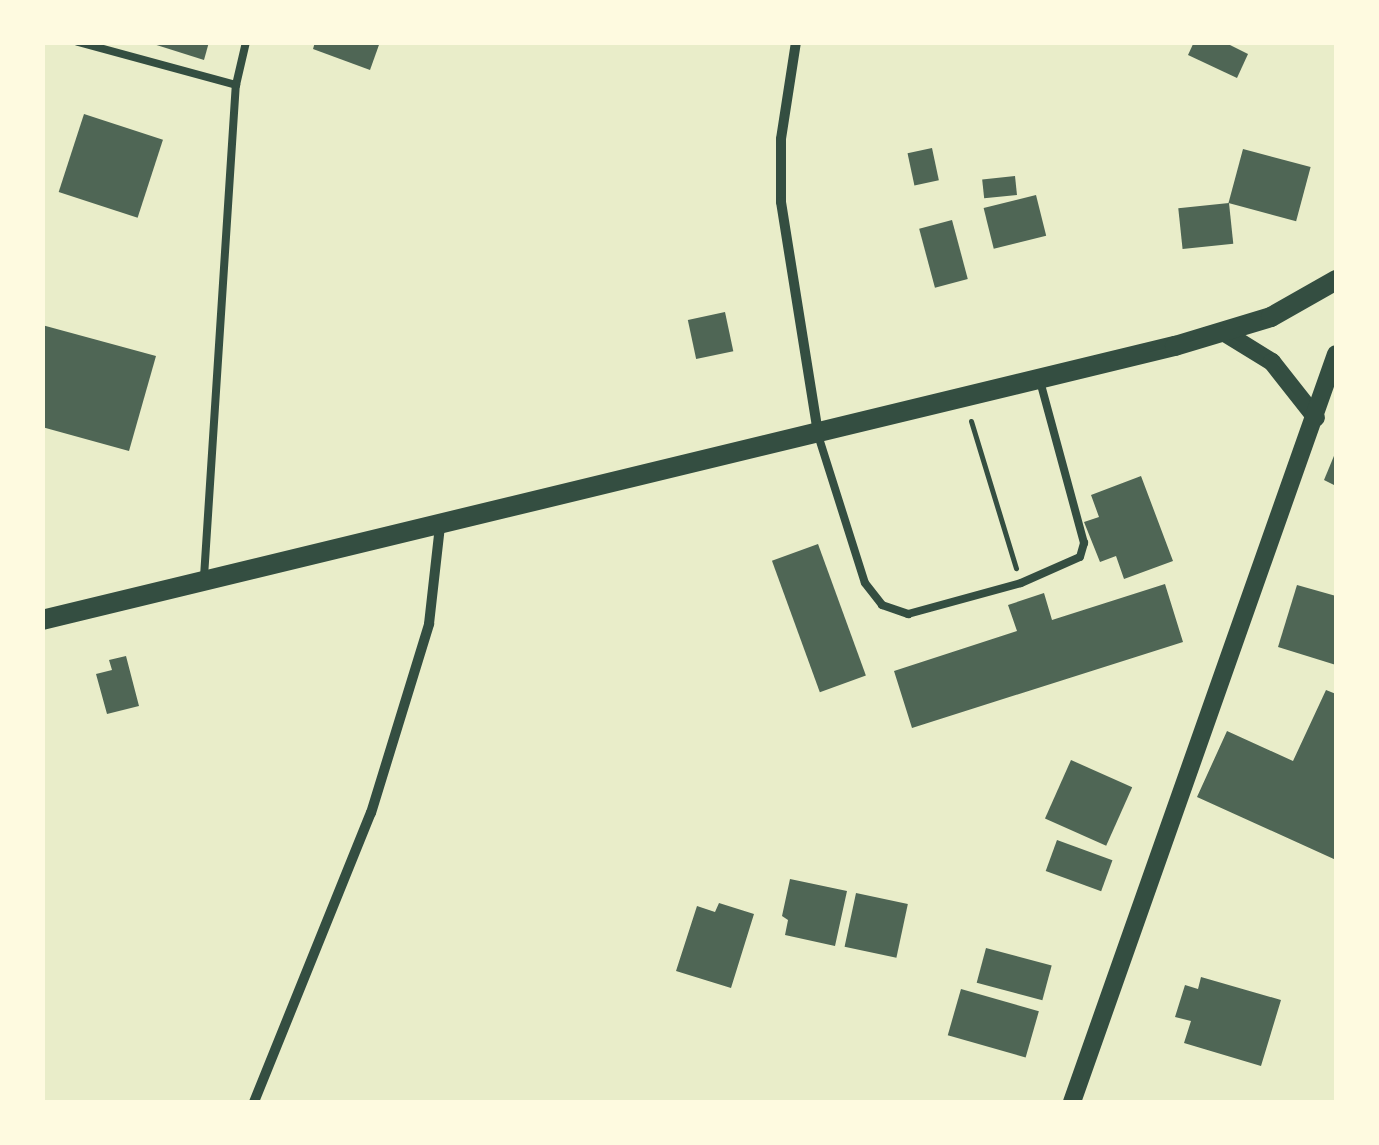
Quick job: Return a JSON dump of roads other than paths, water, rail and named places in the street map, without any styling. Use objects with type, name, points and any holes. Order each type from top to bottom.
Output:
[{"type":"main road","points":[[42,620],[964,399],[1225,332],[1270,317],[1336,280]]},
{"type":"street","points":[[796,42],[781,139],[781,202],[818,433]]},
{"type":"street","points":[[1225,332],[1289,378],[1316,418]]},
{"type":"street","points":[[1072,1102],[1336,354]]},
{"type":"street","points":[[254,1102],[371,813],[429,624],[440,526]]},
{"type":"lane","points":[[78,42],[236,84]]},
{"type":"lane","points":[[203,582],[236,84],[246,42]]},
{"type":"lane","points":[[818,433],[865,583],[882,605],[908,614],[1069,566],[1084,543],[1040,380]]}]
